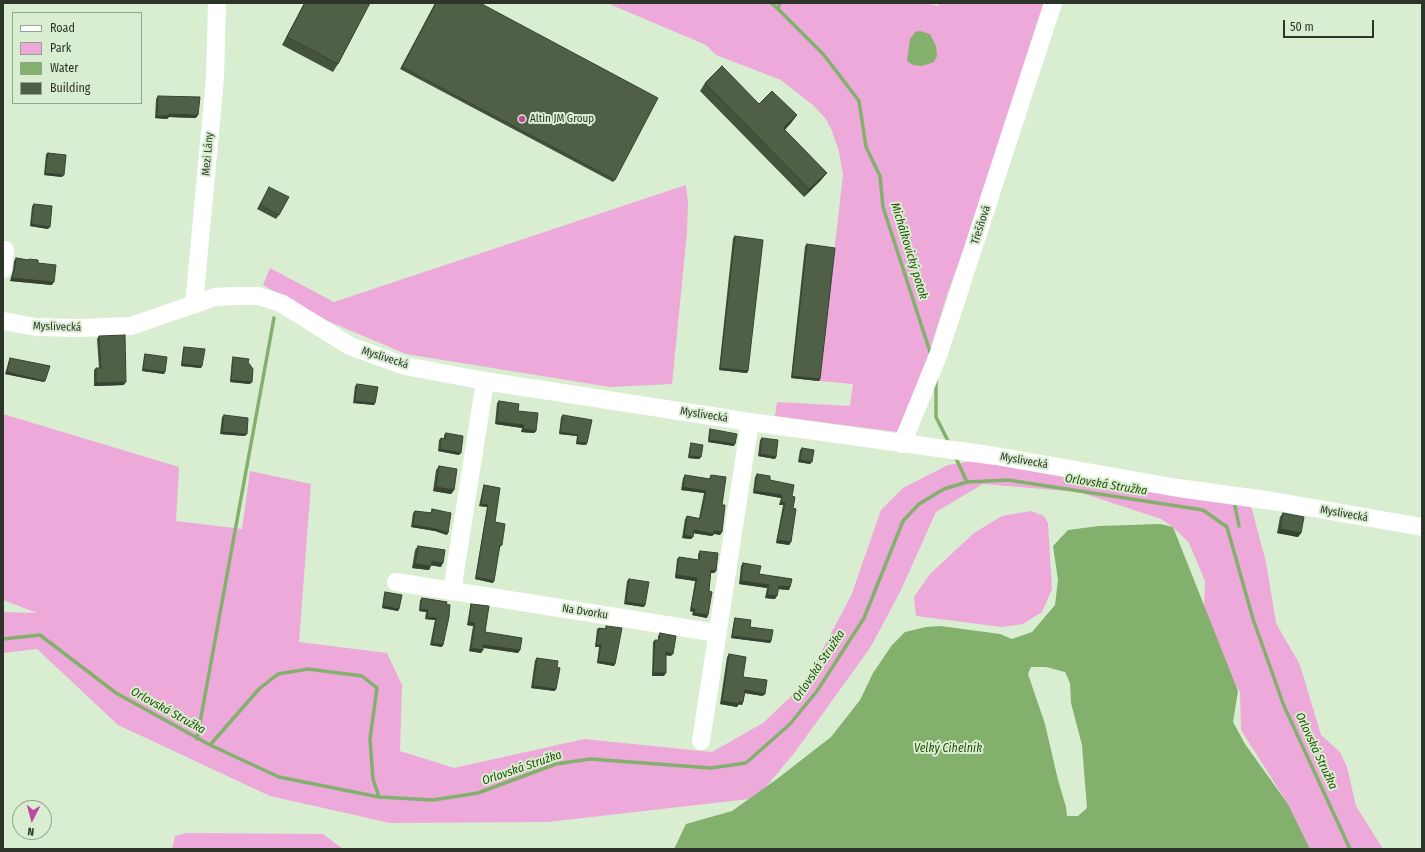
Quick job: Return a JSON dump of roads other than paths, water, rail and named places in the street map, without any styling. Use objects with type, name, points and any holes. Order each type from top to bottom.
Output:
[{"type":"street","name":"Mezi Lány","points":[[194,305],[215,78],[217,3]]},
{"type":"street","name":"Třešňová","points":[[902,444],[939,353],[1054,3]]},
{"type":"street","points":[[3,269],[5,250]]},
{"type":"street","name":"Myslivecká","points":[[3,321],[36,327],[80,328],[131,326],[216,297],[258,296],[281,303],[350,346],[405,366],[484,381],[750,422],[996,456],[1178,488],[1422,527]]},
{"type":"street","points":[[452,592],[484,381]]},
{"type":"street","points":[[701,741],[750,422]]},
{"type":"street","name":"Na Dvorku","points":[[396,582],[717,633]]},
{"type":"water","points":[[920,31],[930,34],[936,46],[937,56],[934,62],[922,66],[913,65],[907,61],[910,39],[915,32]]},
{"type":"water","name":"Velký Cihelník","points":[[1160,524],[1173,527],[1238,691],[1233,722],[1245,744],[1288,804],[1310,849],[674,849],[686,824],[732,811],[777,779],[831,737],[860,700],[873,673],[892,645],[905,632],[926,627],[940,626],[1000,634],[1012,639],[1032,632],[1055,605],[1058,580],[1053,546],[1068,530],[1099,526]],"holes":[[[1031,667],[1046,667],[1065,672],[1070,683],[1071,703],[1082,745],[1087,808],[1078,816],[1067,816],[1045,724],[1028,674]]]},
{"type":"waterway","points":[[771,3],[778,9]]},
{"type":"waterway","name":"Michálkovický potok","points":[[780,3],[778,9],[824,55],[859,101],[866,147],[880,176],[883,207],[931,355]]},
{"type":"waterway","points":[[197,739],[274,318]]},
{"type":"waterway","name":"Michálkovický potok","points":[[936,380],[936,417],[949,443]]},
{"type":"waterway","name":"Michálkovický potok","points":[[955,456],[967,482]]},
{"type":"waterway","name":"Orlovská Stružka","points":[[3,639],[40,635],[116,693],[210,745],[259,689],[278,674],[308,669],[362,676],[377,688],[370,739],[373,779],[379,797],[433,800],[478,793],[556,764],[590,759],[711,768],[746,763],[790,724],[817,691],[864,618],[903,521],[919,504],[944,489],[967,482],[1008,480],[1203,510],[1227,527],[1253,619],[1284,706],[1350,849]]},
{"type":"waterway","name":"Michálkovický potok","points":[[1234,501],[1239,526]]},
{"type":"waterway","points":[[210,745],[279,777],[379,797]]},
{"type":"place","name":"Altin JM Group","points":[[522,119]]}]
